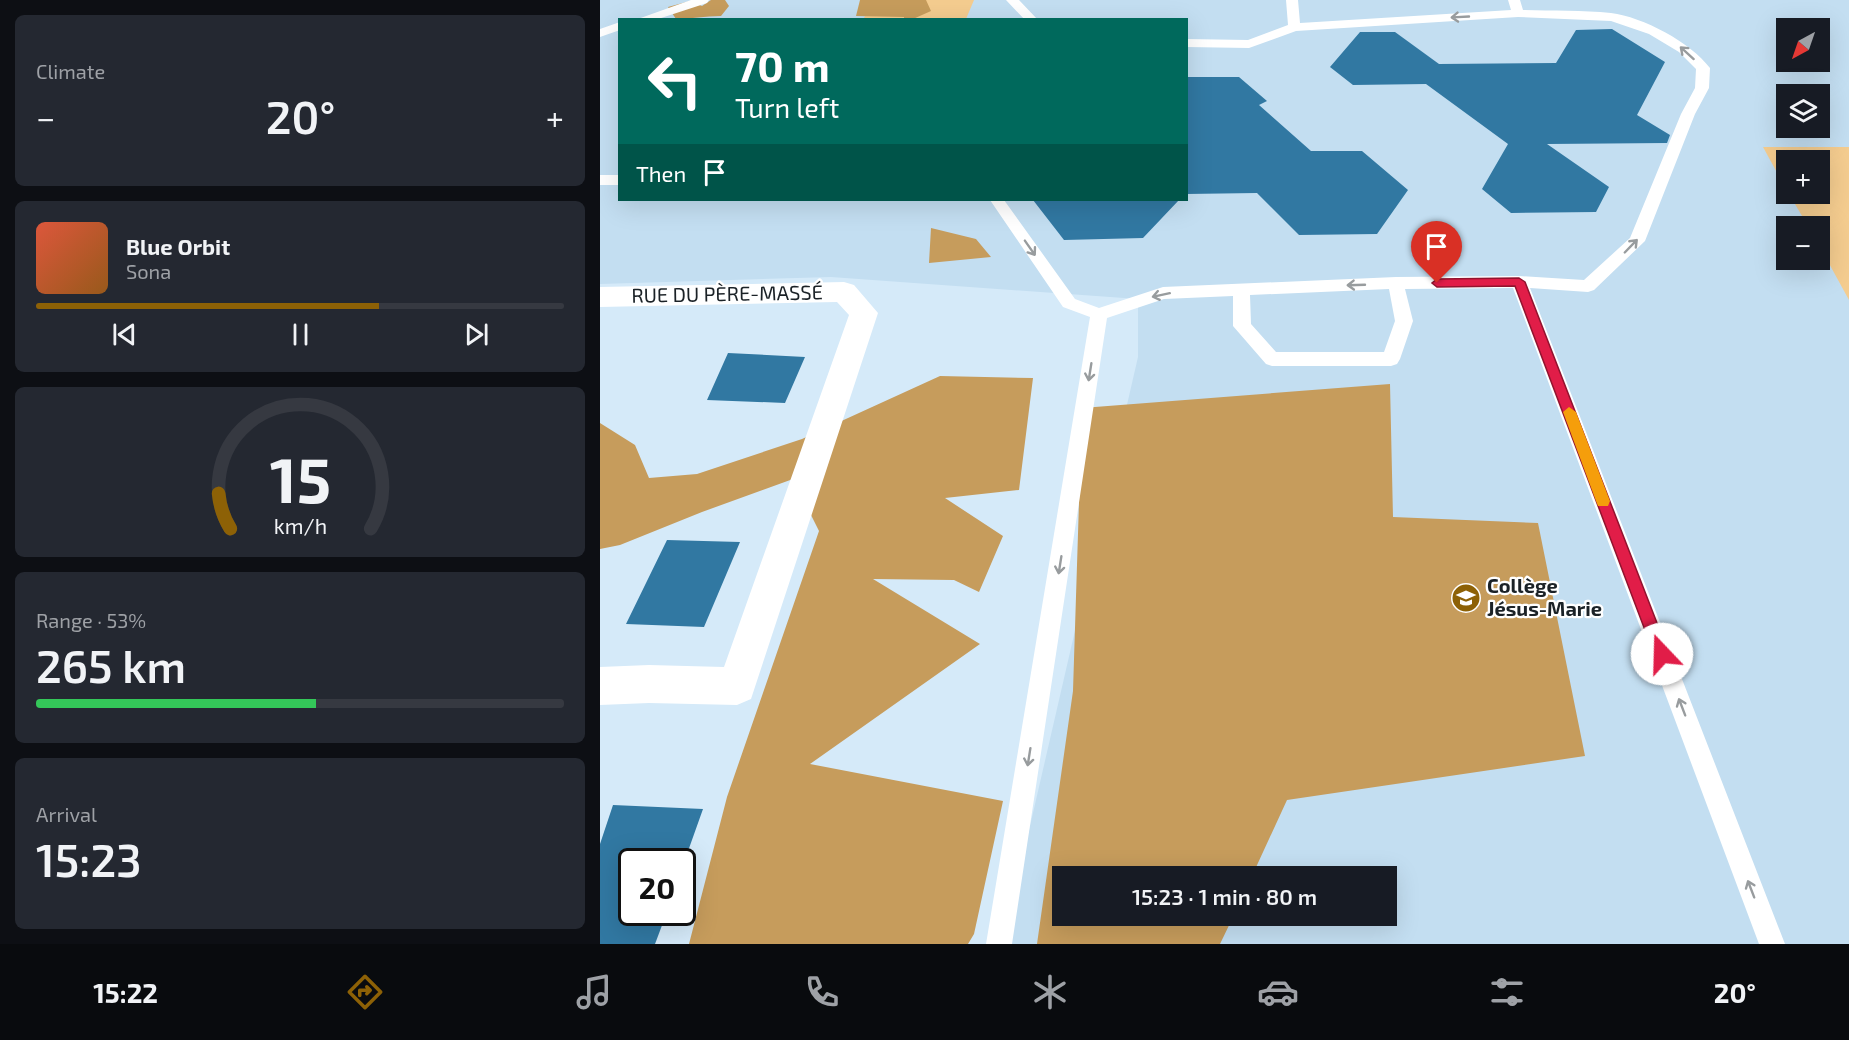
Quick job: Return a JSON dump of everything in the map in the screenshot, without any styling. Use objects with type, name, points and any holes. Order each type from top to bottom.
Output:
[{"type":"street","name":"RUE DU PÈRE-MASSÉ","points":[[600,297],[844,292],[864,313],[814,467],[737,686],[650,684],[600,686]]},
{"type":"lane","points":[[647,18],[703,0]]},
{"type":"lane","points":[[1012,0],[1030,18]]},
{"type":"lane","points":[[1292,0],[1294,27]]},
{"type":"lane","points":[[998,201],[1069,303],[1098,314],[1163,293],[1396,283],[1519,282],[1588,286],[1637,241],[1683,124],[1702,88],[1703,68],[1684,49],[1653,31],[1612,17],[1516,7],[1294,27],[1249,44],[1188,43]]},
{"type":"lane","points":[[600,33],[618,27]]},
{"type":"lane","points":[[600,180],[618,180]]},
{"type":"lane","points":[[1519,282],[1772,944]]},
{"type":"lane","points":[[1241,289],[1242,326],[1272,359],[1391,359],[1404,321],[1396,283]]},
{"type":"lane","points":[[999,944],[1098,314]]},
{"type":"shaded area","name":"Collège Jésus-Marie","points":[[600,0],[1849,0],[1849,944],[1009,944],[1027,839],[1138,357],[1138,299],[831,277],[600,284]]},
{"type":"shaded area","points":[[711,0],[725,0],[729,6],[721,16],[691,18],[675,18],[668,7],[690,1],[702,6]]},
{"type":"shaded area","points":[[860,0],[926,0],[931,11],[915,18],[856,16]]},
{"type":"shaded area","points":[[873,0],[974,0],[966,18],[864,18]]},
{"type":"shaded area","points":[[1763,147],[1849,147],[1849,300],[1830,265],[1830,216],[1802,216],[1795,204],[1830,204],[1830,150],[1776,150],[1776,171]]},
{"type":"shaded area","points":[[931,228],[976,239],[991,257],[929,263]]},
{"type":"shaded area","points":[[940,376],[1033,378],[1019,490],[945,498],[1003,536],[979,592],[954,580],[873,579],[980,644],[810,764],[1003,801],[974,934],[968,944],[689,944],[694,926],[696,926],[696,917],[727,797],[819,531],[793,479],[620,545],[600,549],[600,423],[635,445],[649,478],[697,474],[802,439]]},
{"type":"shaded area","points":[[1390,384],[1393,517],[1538,523],[1585,756],[1287,800],[1257,866],[1052,866],[1052,926],[1229,926],[1220,944],[1037,944],[1073,691],[1082,408]]},
{"type":"building","points":[[1612,29],[1665,62],[1637,115],[1670,135],[1667,143],[1547,144],[1609,187],[1596,212],[1511,213],[1482,189],[1508,144],[1426,84],[1353,85],[1330,67],[1360,32],[1395,32],[1439,64],[1556,63],[1576,30]]},
{"type":"building","points":[[1188,77],[1239,77],[1267,101],[1259,105],[1311,151],[1362,151],[1408,190],[1377,234],[1299,235],[1257,193],[1188,194]]},
{"type":"building","points":[[1034,201],[1178,201],[1143,238],[1064,240]]},
{"type":"building","points":[[728,353],[805,357],[785,403],[707,400]]},
{"type":"building","points":[[667,540],[740,542],[704,627],[626,624]]},
{"type":"building","points":[[613,805],[703,809],[689,848],[618,848],[618,926],[662,926],[655,944],[600,944],[600,844]]},
{"type":"slow traffic","points":[[1569,412],[1603,501]]},
{"type":"place","name":"Collège Jésus-Marie","points":[[1466,598]]},
{"type":"route","points":[[1437,283],[1519,282],[1662,654]]}]
